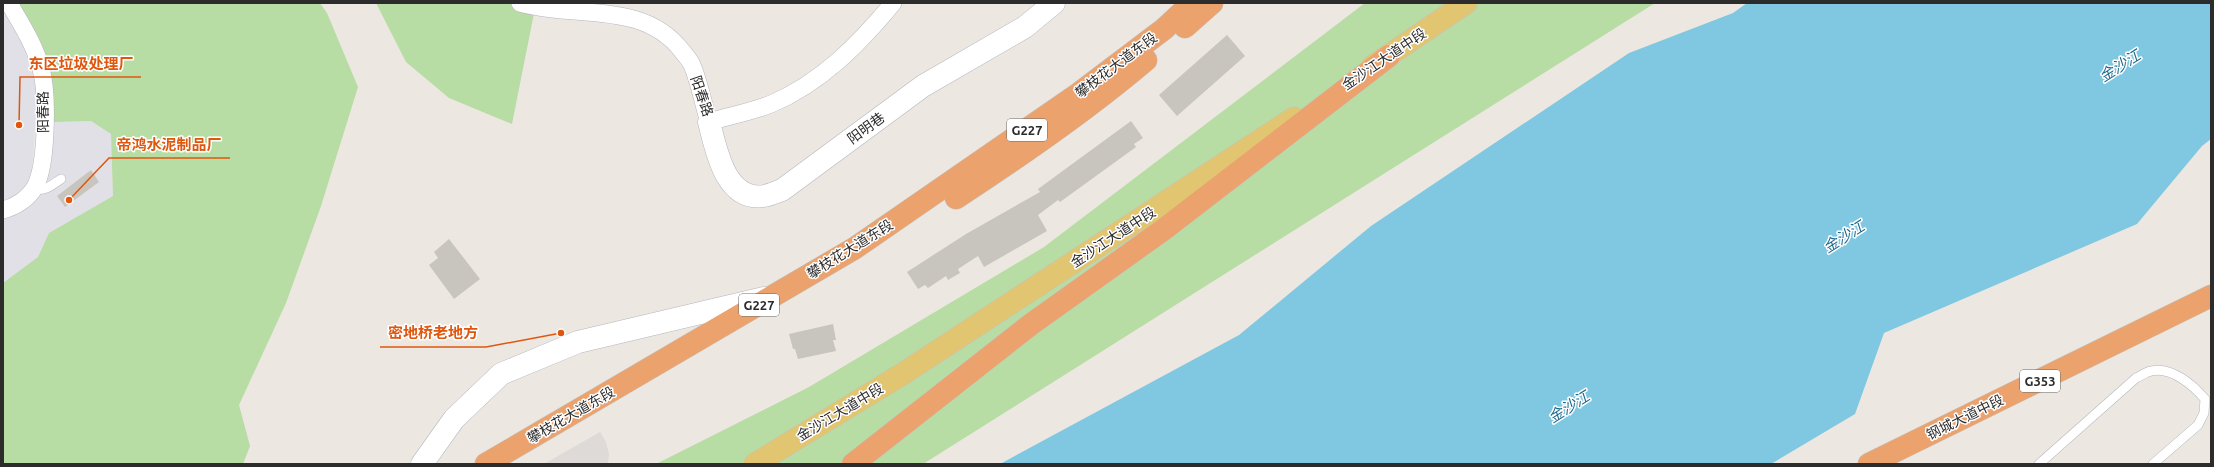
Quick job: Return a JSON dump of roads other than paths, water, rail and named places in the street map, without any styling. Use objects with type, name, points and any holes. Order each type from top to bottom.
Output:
[{"type":"highway","name":"攀枝花大道东段","points":[[672,362],[773,296],[855,248],[998,151],[1078,94],[1164,29],[1192,3]]},
{"type":"highway","name":"攀枝花大道东段","points":[[672,362],[862,262],[1034,146],[1113,88],[1212,3]]},
{"type":"highway","points":[[853,464],[1030,325],[1163,230],[1304,116],[1389,56]]},
{"type":"highway","name":"钢城大道中段","points":[[1869,464],[2211,296]]},
{"type":"highway","name":"G227","points":[[588,412],[672,362]]},
{"type":"highway","name":"攀枝花大道东段","points":[[486,464],[588,412]]},
{"type":"highway","name":"攀枝花大道东段","points":[[513,464],[588,412]]},
{"type":"main road","name":"金沙江大道中段","points":[[1389,56],[1466,3]]},
{"type":"main road","name":"金沙江大道中段","points":[[755,464],[904,374],[1304,116]]},
{"type":"street","name":"阳春路","points":[[3,210],[24,200],[34,188],[41,173],[44,150],[44,97],[42,70],[34,47],[9,3]]},
{"type":"street","name":"阳春路","points":[[520,3],[536,8],[619,15],[649,23],[673,39],[691,63],[708,122],[770,104],[807,86],[835,64],[856,44],[893,3]]},
{"type":"street","name":"阳明巷","points":[[708,122],[720,162],[729,180],[745,193],[763,196],[782,190],[923,86],[1024,27],[1054,3]]},
{"type":"street","points":[[422,464],[454,419],[501,374],[578,342],[773,296]]},
{"type":"lane","points":[[34,188],[39,190],[47,188],[61,179]]},
{"type":"lane","points":[[2039,464],[2136,378],[2151,371],[2164,371],[2177,376],[2208,399],[2204,413],[2198,425],[2153,464]]},
{"type":"water","name":"金沙江","points":[[1747,3],[2211,3],[2211,139],[2202,146],[2137,224],[1884,333],[1855,414],[1771,464],[1000,464],[1239,335],[1371,226],[1629,53],[1733,13]]},
{"type":"place","name":"东区垃圾处理厂","points":[[19,125]]},
{"type":"place","name":"帝鸿水泥制品厂","points":[[69,200]]},
{"type":"place","name":"密地桥老地方","points":[[561,333]]}]
